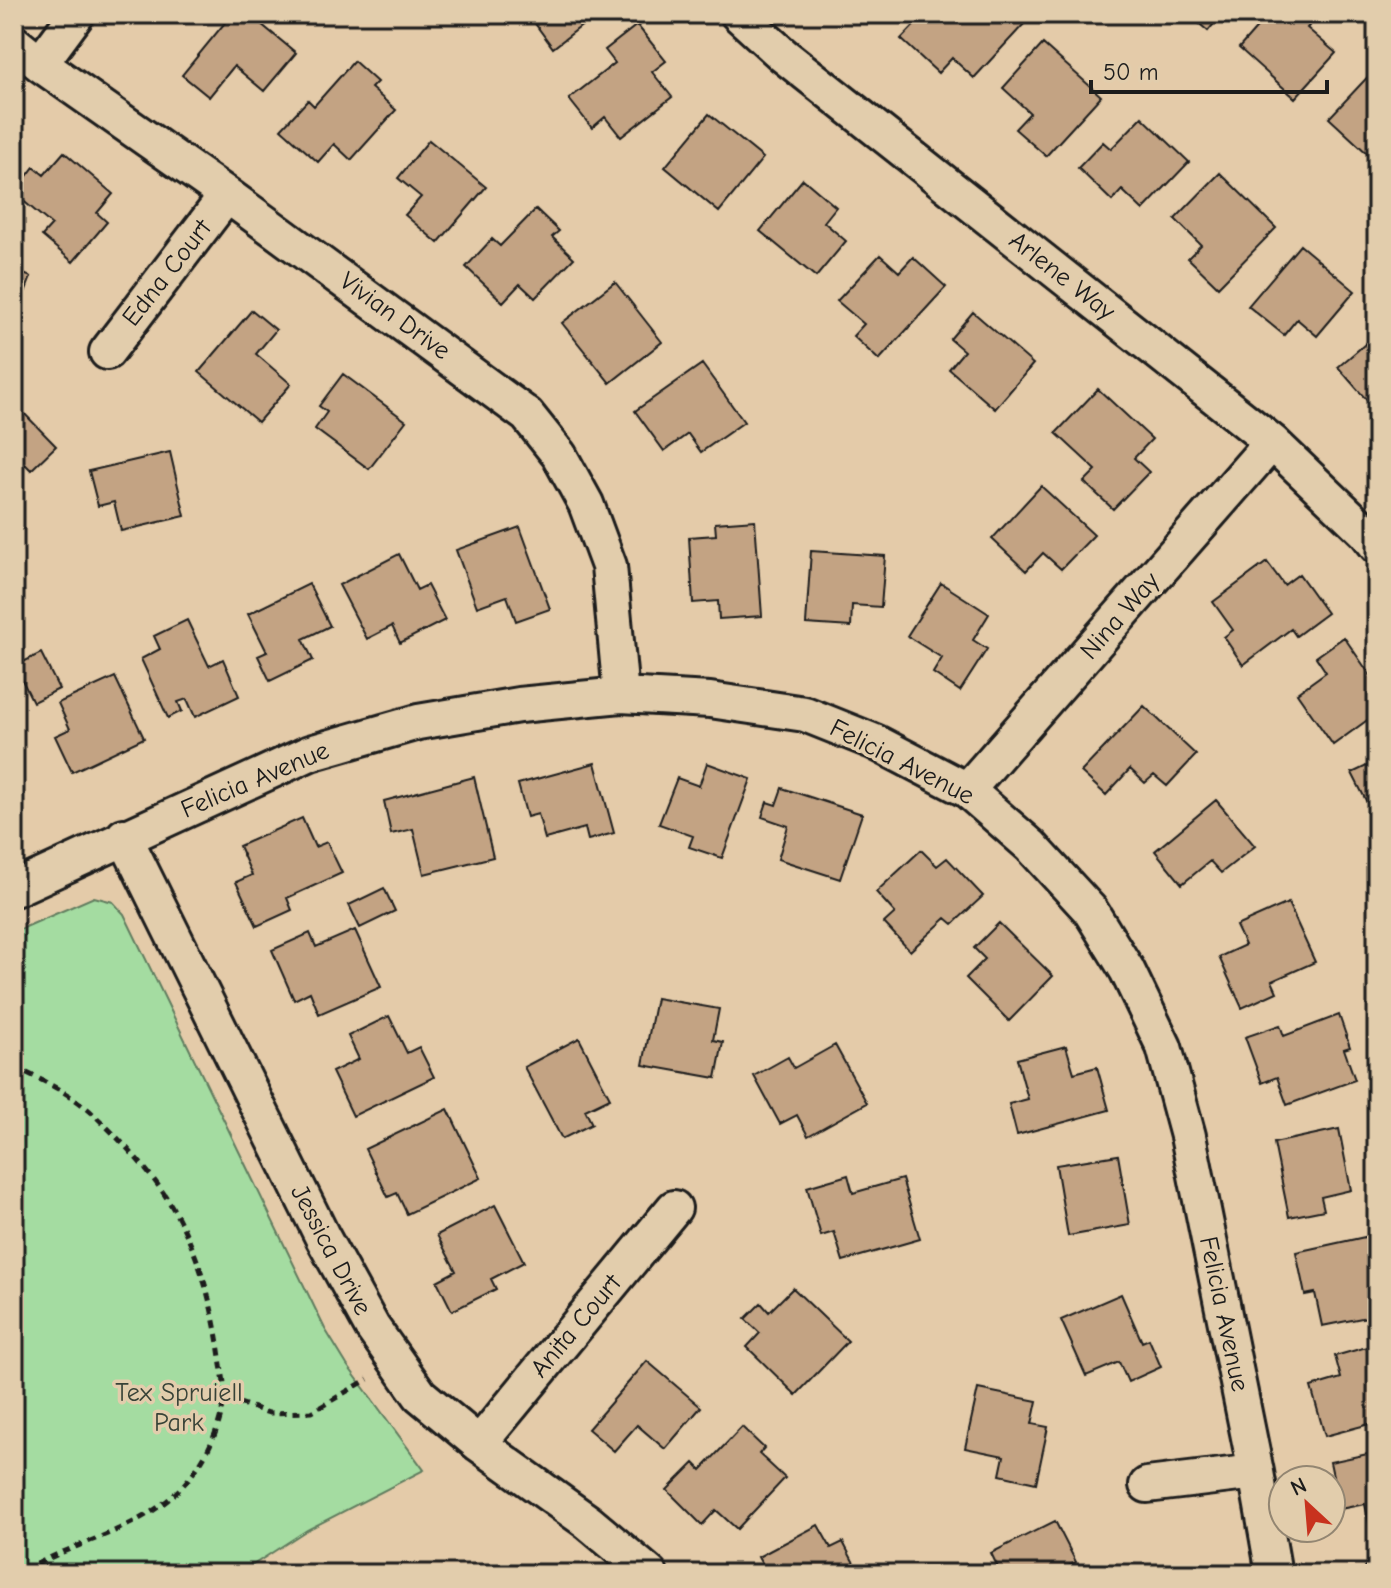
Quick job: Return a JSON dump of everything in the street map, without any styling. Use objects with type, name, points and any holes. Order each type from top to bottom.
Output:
[{"type":"street","points":[[27,54],[77,14]]},
{"type":"street","name":"Arlene Way","points":[[738,14],[795,65],[1272,442],[1377,546]]},
{"type":"street","name":"Vivian Drive","points":[[27,54],[227,195],[527,415],[551,445],[586,504],[609,566],[621,695]]},
{"type":"street","name":"Edna Court","points":[[107,352],[227,195]]},
{"type":"street","name":"Nina Way","points":[[967,790],[1272,442]]},
{"type":"street","name":"Felicia Avenue","points":[[14,889],[124,836],[323,749],[418,722],[519,705],[621,695],[710,700],[805,714],[875,742],[967,790],[1031,846],[1090,910],[1127,970],[1164,1047],[1188,1136],[1274,1574]]},
{"type":"street","name":"Jessica Drive","points":[[124,836],[323,1238],[372,1327],[396,1362],[420,1395],[479,1444],[588,1522],[650,1574]]},
{"type":"street","name":"Anita Court","points":[[479,1444],[674,1208]]},
{"type":"street","points":[[1147,1485],[1256,1472]]},
{"type":"path","points":[[14,1067],[41,1079],[90,1112],[170,1203],[202,1270],[217,1326],[225,1398],[210,1450],[168,1503],[125,1528],[46,1557],[19,1574]]},
{"type":"path","points":[[225,1398],[269,1413],[312,1412],[396,1362]]},
{"type":"green space","name":"Tex Spruiell Park","points":[[94,897],[113,902],[124,914],[325,1329],[347,1365],[424,1470],[307,1530],[239,1574],[14,1574],[14,932]]},
{"type":"building","points":[[232,14],[249,14],[296,53],[264,91],[234,66],[209,97],[182,75]]},
{"type":"building","points":[[528,14],[597,14],[553,48]]},
{"type":"building","points":[[925,14],[1013,14],[1024,24],[974,78],[952,58],[938,73],[901,39]]},
{"type":"building","points":[[1188,14],[1222,14],[1208,31]]},
{"type":"building","points":[[1269,14],[1314,14],[1317,17],[1307,28],[1336,53],[1295,98],[1239,48]]},
{"type":"building","points":[[637,25],[666,61],[652,72],[672,97],[621,137],[605,117],[592,128],[569,99],[615,63],[605,50]]},
{"type":"building","points":[[1043,44],[1101,96],[1046,156],[1015,129],[1030,113],[1003,88]]},
{"type":"building","points":[[354,61],[377,82],[371,88],[396,110],[351,160],[334,144],[318,162],[281,129],[308,100],[314,106]]},
{"type":"building","points":[[1377,67],[1377,147],[1369,155],[1329,118]]},
{"type":"building","points":[[709,114],[763,158],[719,212],[665,167]]},
{"type":"building","points":[[1142,117],[1189,162],[1143,210],[1122,190],[1112,201],[1078,168],[1103,142],[1111,149]]},
{"type":"building","points":[[429,140],[486,187],[438,243],[405,215],[421,197],[398,178]]},
{"type":"building","points":[[64,152],[113,194],[97,213],[107,222],[73,262],[42,236],[52,225],[14,193],[34,167],[44,175]]},
{"type":"building","points":[[1220,173],[1276,228],[1218,287],[1188,258],[1201,245],[1175,219]]},
{"type":"building","points":[[803,179],[836,207],[824,222],[846,241],[816,277],[760,231]]},
{"type":"building","points":[[536,209],[559,231],[552,237],[574,258],[535,298],[520,284],[503,302],[466,267],[492,239],[500,246]]},
{"type":"building","points":[[1300,245],[1355,291],[1317,336],[1297,319],[1284,335],[1248,306]]},
{"type":"building","points":[[880,255],[899,272],[913,257],[946,287],[879,360],[853,336],[864,324],[837,301]]},
{"type":"building","points":[[14,270],[31,277],[14,321]]},
{"type":"building","points":[[615,282],[662,342],[610,383],[562,323]]},
{"type":"building","points":[[252,310],[276,330],[256,354],[291,384],[258,422],[199,372]]},
{"type":"building","points":[[973,312],[1033,364],[995,409],[949,369],[964,351],[950,339]]},
{"type":"building","points":[[1377,334],[1377,412],[1338,367]]},
{"type":"building","points":[[702,364],[744,422],[701,452],[688,434],[664,451],[635,411]]},
{"type":"building","points":[[343,374],[406,421],[369,469],[315,429],[327,412],[319,406]]},
{"type":"building","points":[[1098,389],[1152,439],[1134,458],[1149,472],[1113,509],[1084,482],[1096,470],[1056,433]]},
{"type":"building","points":[[18,407],[56,446],[31,470],[25,464],[14,474],[14,411]]},
{"type":"building","points":[[170,452],[185,516],[121,531],[114,502],[98,506],[89,471]]},
{"type":"building","points":[[1041,486],[1094,535],[1061,569],[1043,553],[1026,571],[992,539]]},
{"type":"building","points":[[755,520],[762,616],[719,619],[718,601],[693,603],[689,537],[716,535],[715,523]]},
{"type":"building","points":[[520,527],[550,609],[516,621],[507,596],[477,607],[456,550]]},
{"type":"building","points":[[811,551],[885,556],[881,607],[852,605],[851,627],[806,624]]},
{"type":"building","points":[[399,554],[417,590],[427,585],[445,620],[400,643],[392,626],[367,639],[339,585]]},
{"type":"building","points":[[1267,562],[1284,585],[1299,574],[1327,613],[1296,636],[1291,629],[1243,665],[1224,637],[1233,630],[1213,602]]},
{"type":"building","points":[[941,583],[989,614],[973,640],[987,649],[960,691],[933,673],[942,658],[907,636]]},
{"type":"building","points":[[309,584],[330,626],[303,639],[313,660],[270,681],[258,656],[267,652],[248,614]]},
{"type":"building","points":[[187,620],[209,666],[223,659],[239,696],[195,717],[187,699],[178,702],[182,711],[168,718],[141,659],[160,649],[154,636]]},
{"type":"building","points":[[1344,637],[1377,685],[1377,713],[1333,745],[1297,693],[1326,672],[1316,657]]},
{"type":"building","points":[[41,653],[59,689],[33,702],[15,666]]},
{"type":"building","points":[[115,677],[144,738],[72,772],[55,736],[70,729],[58,703]]},
{"type":"building","points":[[1144,706],[1196,755],[1167,786],[1154,775],[1145,783],[1130,769],[1106,795],[1081,772]]},
{"type":"building","points":[[1377,761],[1377,822],[1352,773]]},
{"type":"building","points":[[595,763],[614,833],[588,840],[585,828],[545,839],[538,814],[527,817],[518,784]]},
{"type":"building","points":[[707,763],[751,779],[722,858],[689,847],[693,836],[659,824],[677,778],[699,786]]},
{"type":"building","points":[[474,777],[493,857],[424,874],[413,829],[391,834],[384,801]]},
{"type":"building","points":[[14,786],[22,804],[14,808]]},
{"type":"building","points":[[782,788],[862,814],[840,879],[778,859],[788,826],[762,817],[767,802],[776,805]]},
{"type":"building","points":[[1216,800],[1255,846],[1221,873],[1210,861],[1182,884],[1155,851]]},
{"type":"building","points":[[302,818],[315,847],[327,842],[342,873],[287,898],[292,910],[257,926],[236,882],[252,875],[239,846]]},
{"type":"building","points":[[921,850],[937,866],[947,858],[983,896],[953,924],[946,918],[910,951],[884,923],[895,913],[876,892]]},
{"type":"building","points":[[384,888],[395,911],[360,928],[349,905]]},
{"type":"building","points":[[1288,903],[1315,962],[1272,981],[1277,992],[1242,1008],[1219,957],[1245,945],[1236,926]]},
{"type":"building","points":[[999,923],[1053,976],[1009,1021],[966,978],[985,959],[974,948]]},
{"type":"building","points":[[355,930],[381,987],[319,1014],[310,992],[294,1000],[272,950],[310,933],[316,947]]},
{"type":"building","points":[[656,998],[719,1009],[713,1040],[723,1042],[716,1078],[643,1065]]},
{"type":"building","points":[[1339,1015],[1350,1047],[1344,1049],[1355,1080],[1287,1105],[1277,1077],[1262,1083],[1245,1037],[1280,1025],[1284,1036]]},
{"type":"building","points":[[389,1016],[407,1053],[419,1047],[434,1077],[353,1116],[332,1072],[359,1059],[348,1036]]},
{"type":"building","points":[[579,1038],[610,1098],[585,1110],[592,1124],[562,1139],[524,1067]]},
{"type":"building","points":[[835,1045],[867,1103],[808,1136],[797,1115],[780,1124],[754,1076],[788,1057],[794,1068]]},
{"type":"building","points":[[1066,1046],[1074,1073],[1097,1067],[1109,1110],[1017,1135],[1009,1104],[1028,1099],[1017,1059]]},
{"type":"building","points":[[448,1109],[481,1178],[407,1214],[397,1193],[388,1197],[365,1149]]},
{"type":"building","points":[[1339,1129],[1351,1190],[1321,1197],[1324,1210],[1289,1217],[1274,1143]]},
{"type":"building","points":[[1118,1155],[1130,1225],[1068,1236],[1056,1165]]},
{"type":"building","points":[[848,1175],[853,1193],[902,1179],[920,1239],[843,1261],[834,1232],[821,1236],[807,1187]]},
{"type":"building","points":[[495,1205],[524,1262],[491,1279],[496,1289],[452,1311],[437,1281],[456,1271],[437,1235]]},
{"type":"building","points":[[1374,1235],[1377,1249],[1377,1315],[1322,1326],[1315,1293],[1305,1295],[1296,1252]]},
{"type":"building","points":[[793,1288],[848,1341],[796,1395],[747,1347],[760,1333],[745,1319],[761,1303],[769,1312]]},
{"type":"building","points":[[1121,1294],[1142,1342],[1149,1339],[1161,1367],[1128,1382],[1119,1362],[1086,1376],[1061,1320]]},
{"type":"building","points":[[1377,1344],[1377,1422],[1325,1436],[1311,1387],[1341,1378],[1335,1356]]},
{"type":"building","points":[[647,1361],[701,1407],[665,1449],[637,1425],[614,1451],[588,1429]]},
{"type":"building","points":[[978,1389],[1037,1401],[1032,1424],[1048,1427],[1036,1483],[1000,1475],[1004,1456],[965,1448]]},
{"type":"building","points":[[742,1427],[764,1448],[759,1454],[785,1478],[737,1529],[716,1510],[702,1525],[667,1490],[694,1463],[701,1470]]},
{"type":"building","points":[[1377,1452],[1377,1531],[1371,1532],[1365,1504],[1347,1508],[1347,1464],[1330,1462]]},
{"type":"building","points":[[1055,1521],[1076,1562],[1054,1574],[1001,1574],[991,1553]]},
{"type":"building","points":[[818,1525],[831,1548],[843,1542],[858,1571],[853,1574],[767,1574],[758,1557]]},
{"type":"building","points":[[1377,1564],[1377,1574],[1366,1574],[1365,1566]]}]
